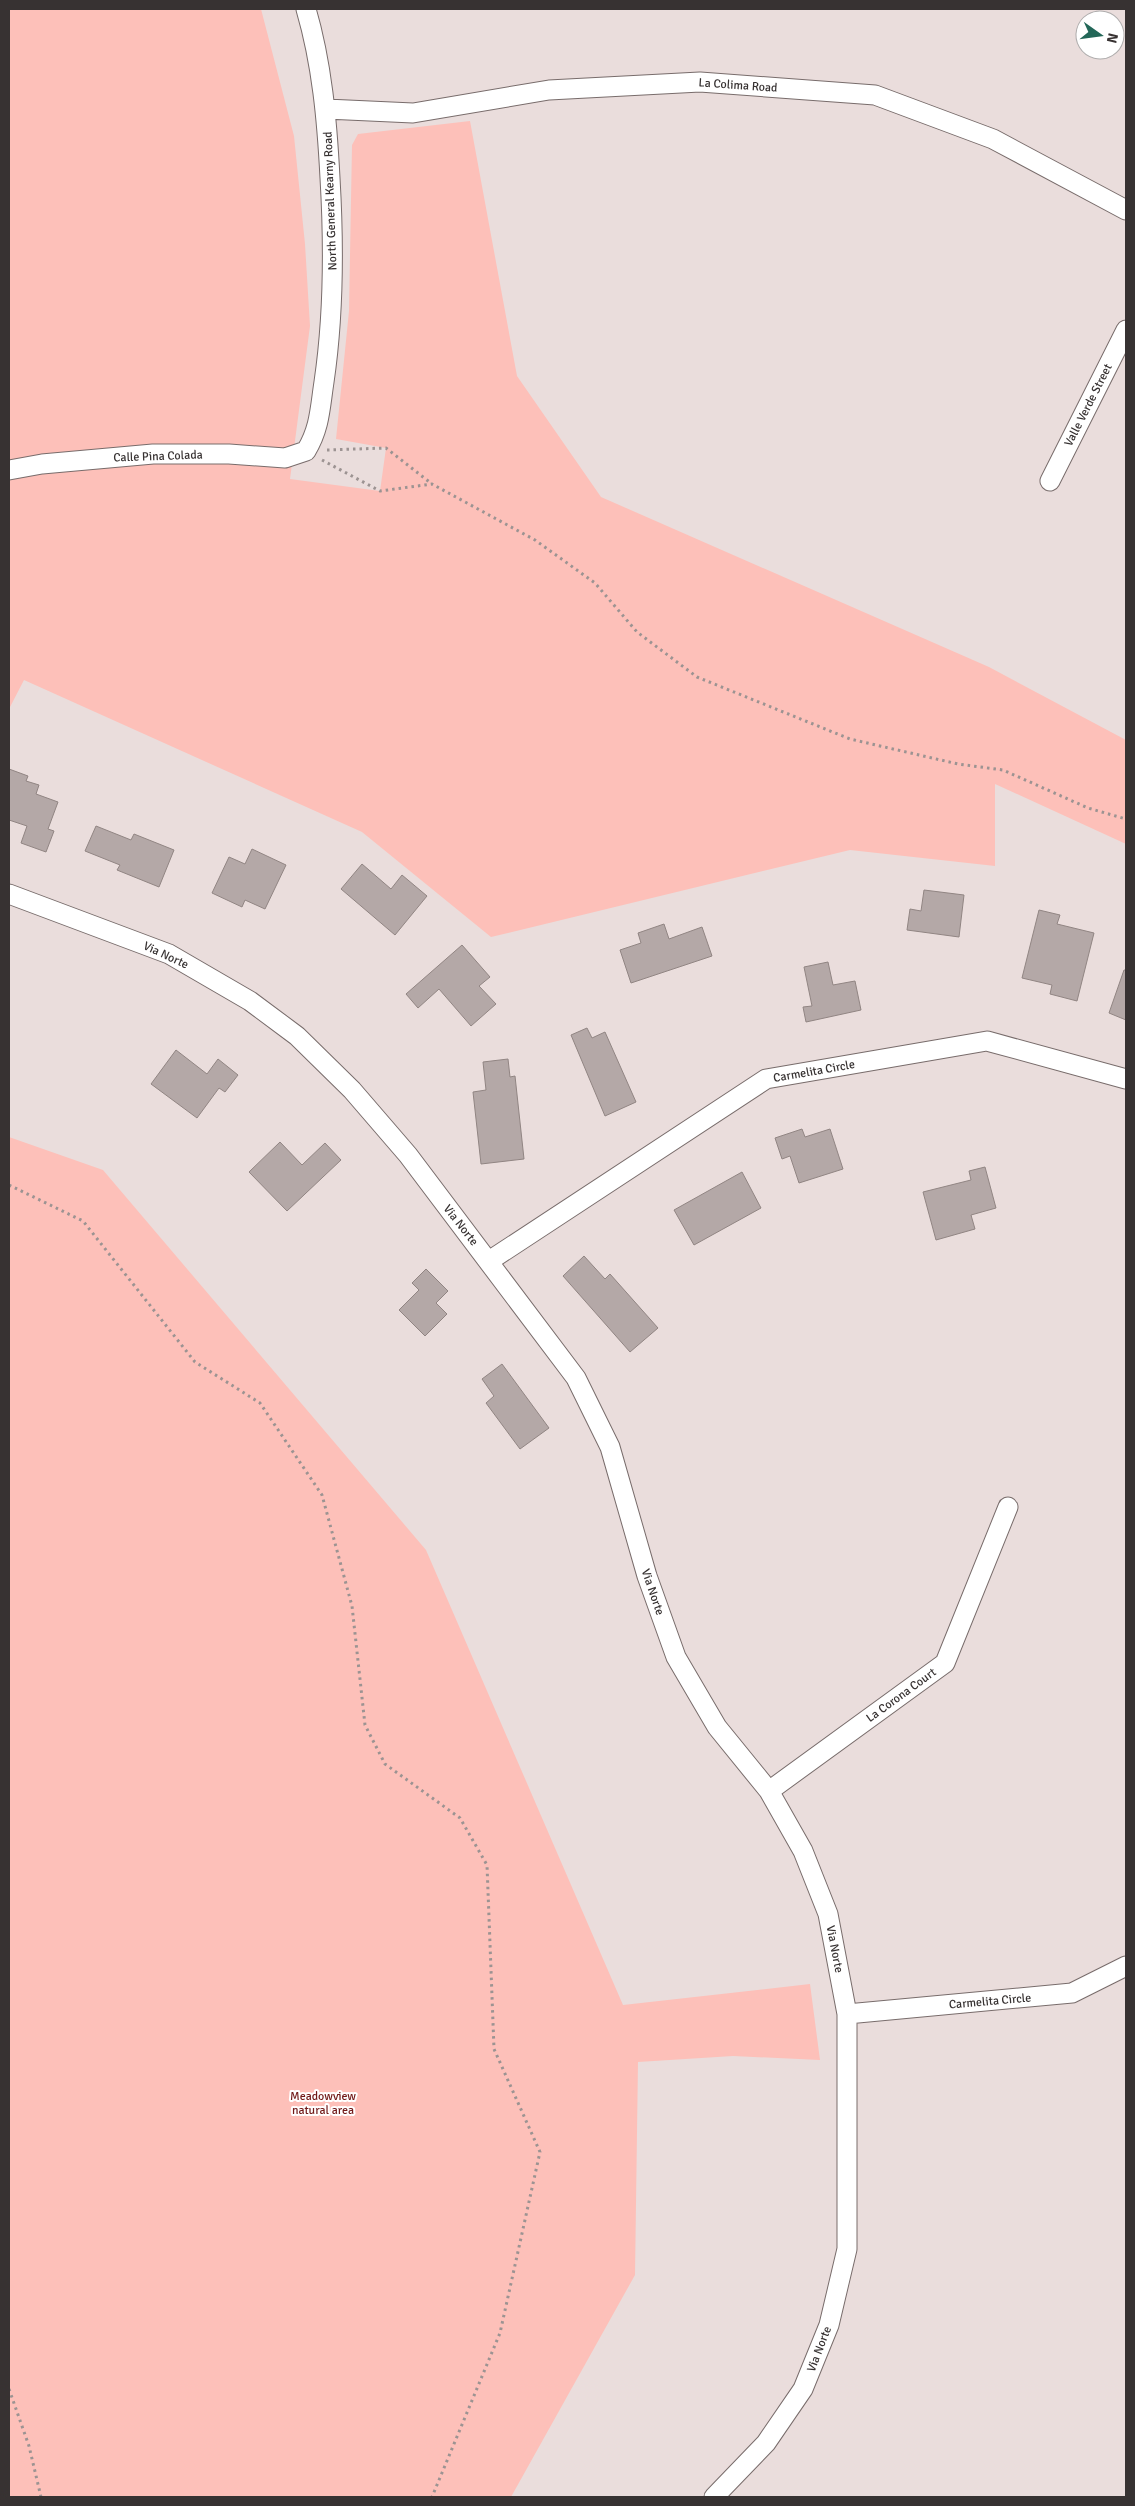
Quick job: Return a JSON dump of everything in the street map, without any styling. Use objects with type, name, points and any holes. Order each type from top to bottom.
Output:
[{"type":"street","name":"North General Kearny Road","points":[[306,9],[313,34],[326,109],[334,252],[327,360],[316,435],[306,451]]},
{"type":"street","name":"La Colima Road","points":[[326,109],[413,113],[549,90],[700,82],[875,95],[993,139],[1126,210]]},
{"type":"street","name":"Valle Verde Street","points":[[1050,481],[1126,330]]},
{"type":"street","name":"Calle Pina Colada","points":[[9,470],[42,464],[153,454],[229,454],[285,458],[306,451]]},
{"type":"street","name":"Via Norte","points":[[9,894],[169,954],[250,1001],[297,1036],[352,1090],[408,1156],[576,1378],[610,1447],[647,1576],[676,1657],[717,1728],[769,1791],[803,1851],[828,1914],[847,2014],[847,2249],[829,2325],[803,2389],[766,2443],[714,2497]]},
{"type":"street","name":"Carmelita Circle","points":[[489,1261],[766,1079],[988,1041],[1126,1079]]},
{"type":"street","name":"La Corona Court","points":[[769,1791],[945,1663],[1008,1507]]},
{"type":"street","name":"Carmelita Circle","points":[[847,2014],[1072,1993],[1126,1966]]},
{"type":"path","points":[[306,451],[386,448],[432,484],[535,540],[595,583],[637,632],[697,677],[850,739],[958,764],[1004,770],[1088,808],[1126,819]]},
{"type":"path","points":[[306,451],[380,491],[432,484]]},
{"type":"path","points":[[9,1185],[83,1220],[195,1362],[260,1404],[322,1495],[352,1606],[365,1725],[385,1764],[460,1818],[487,1866],[494,2049],[540,2152],[500,2333],[432,2497]]},
{"type":"path","points":[[9,2389],[29,2446],[41,2497]]},
{"type":"green space","points":[[9,9],[261,9],[294,136],[305,244],[310,326],[290,479],[380,491],[386,448],[336,439],[349,311],[352,145],[358,134],[470,121],[517,376],[601,497],[989,667],[1126,740],[1126,844],[995,784],[995,866],[850,850],[491,937],[362,832],[24,680],[9,709]]},
{"type":"green space","name":"Meadowview natural area","points":[[9,1137],[103,1170],[426,1550],[623,2005],[810,1984],[820,2060],[733,2056],[638,2062],[635,2275],[511,2497],[9,2497]]},
{"type":"building","points":[[9,769],[28,776],[26,781],[39,785],[36,794],[58,802],[48,829],[54,831],[46,852],[21,843],[27,826],[9,820]]},
{"type":"building","points":[[96,826],[131,840],[134,834],[174,850],[159,887],[117,870],[120,865],[85,851]]},
{"type":"building","points":[[252,849],[286,865],[265,909],[245,900],[242,907],[212,893],[229,857],[245,864]]},
{"type":"building","points":[[362,864],[391,889],[402,875],[427,896],[395,935],[341,889]]},
{"type":"building","points":[[924,890],[964,895],[959,937],[907,930],[910,909],[921,911]]},
{"type":"building","points":[[1039,910],[1060,915],[1057,924],[1094,933],[1077,1001],[1050,994],[1052,985],[1022,978]]},
{"type":"building","points":[[664,924],[669,939],[702,927],[712,956],[631,983],[620,950],[641,943],[638,933]]},
{"type":"building","points":[[462,945],[490,977],[479,986],[496,1004],[471,1026],[439,989],[418,1008],[406,994]]},
{"type":"building","points":[[828,962],[833,985],[855,981],[861,1010],[806,1022],[803,1007],[812,1006],[804,967]]},
{"type":"building","points":[[1124,970],[1126,970],[1126,1020],[1109,1013]]},
{"type":"building","points":[[587,1028],[592,1038],[605,1032],[636,1102],[605,1116],[571,1035]]},
{"type":"building","points":[[176,1050],[207,1074],[218,1059],[238,1075],[225,1092],[219,1088],[197,1118],[151,1084]]},
{"type":"building","points":[[508,1059],[510,1077],[515,1076],[524,1159],[481,1164],[473,1092],[486,1090],[483,1062]]},
{"type":"building","points":[[802,1129],[805,1137],[830,1129],[843,1169],[799,1183],[790,1156],[782,1159],[775,1138]]},
{"type":"building","points":[[280,1142],[302,1165],[325,1143],[341,1160],[287,1211],[249,1172]]},
{"type":"building","points":[[985,1167],[996,1208],[971,1215],[975,1229],[936,1240],[923,1192],[971,1180],[969,1171]]},
{"type":"building","points":[[742,1172],[761,1208],[694,1245],[674,1210]]},
{"type":"building","points":[[584,1256],[605,1279],[610,1274],[658,1328],[630,1352],[563,1276]]},
{"type":"building","points":[[426,1269],[448,1291],[436,1303],[447,1314],[425,1336],[399,1310],[419,1290],[412,1283]]},
{"type":"building","points":[[502,1364],[549,1428],[520,1449],[486,1403],[494,1396],[482,1379]]}]
